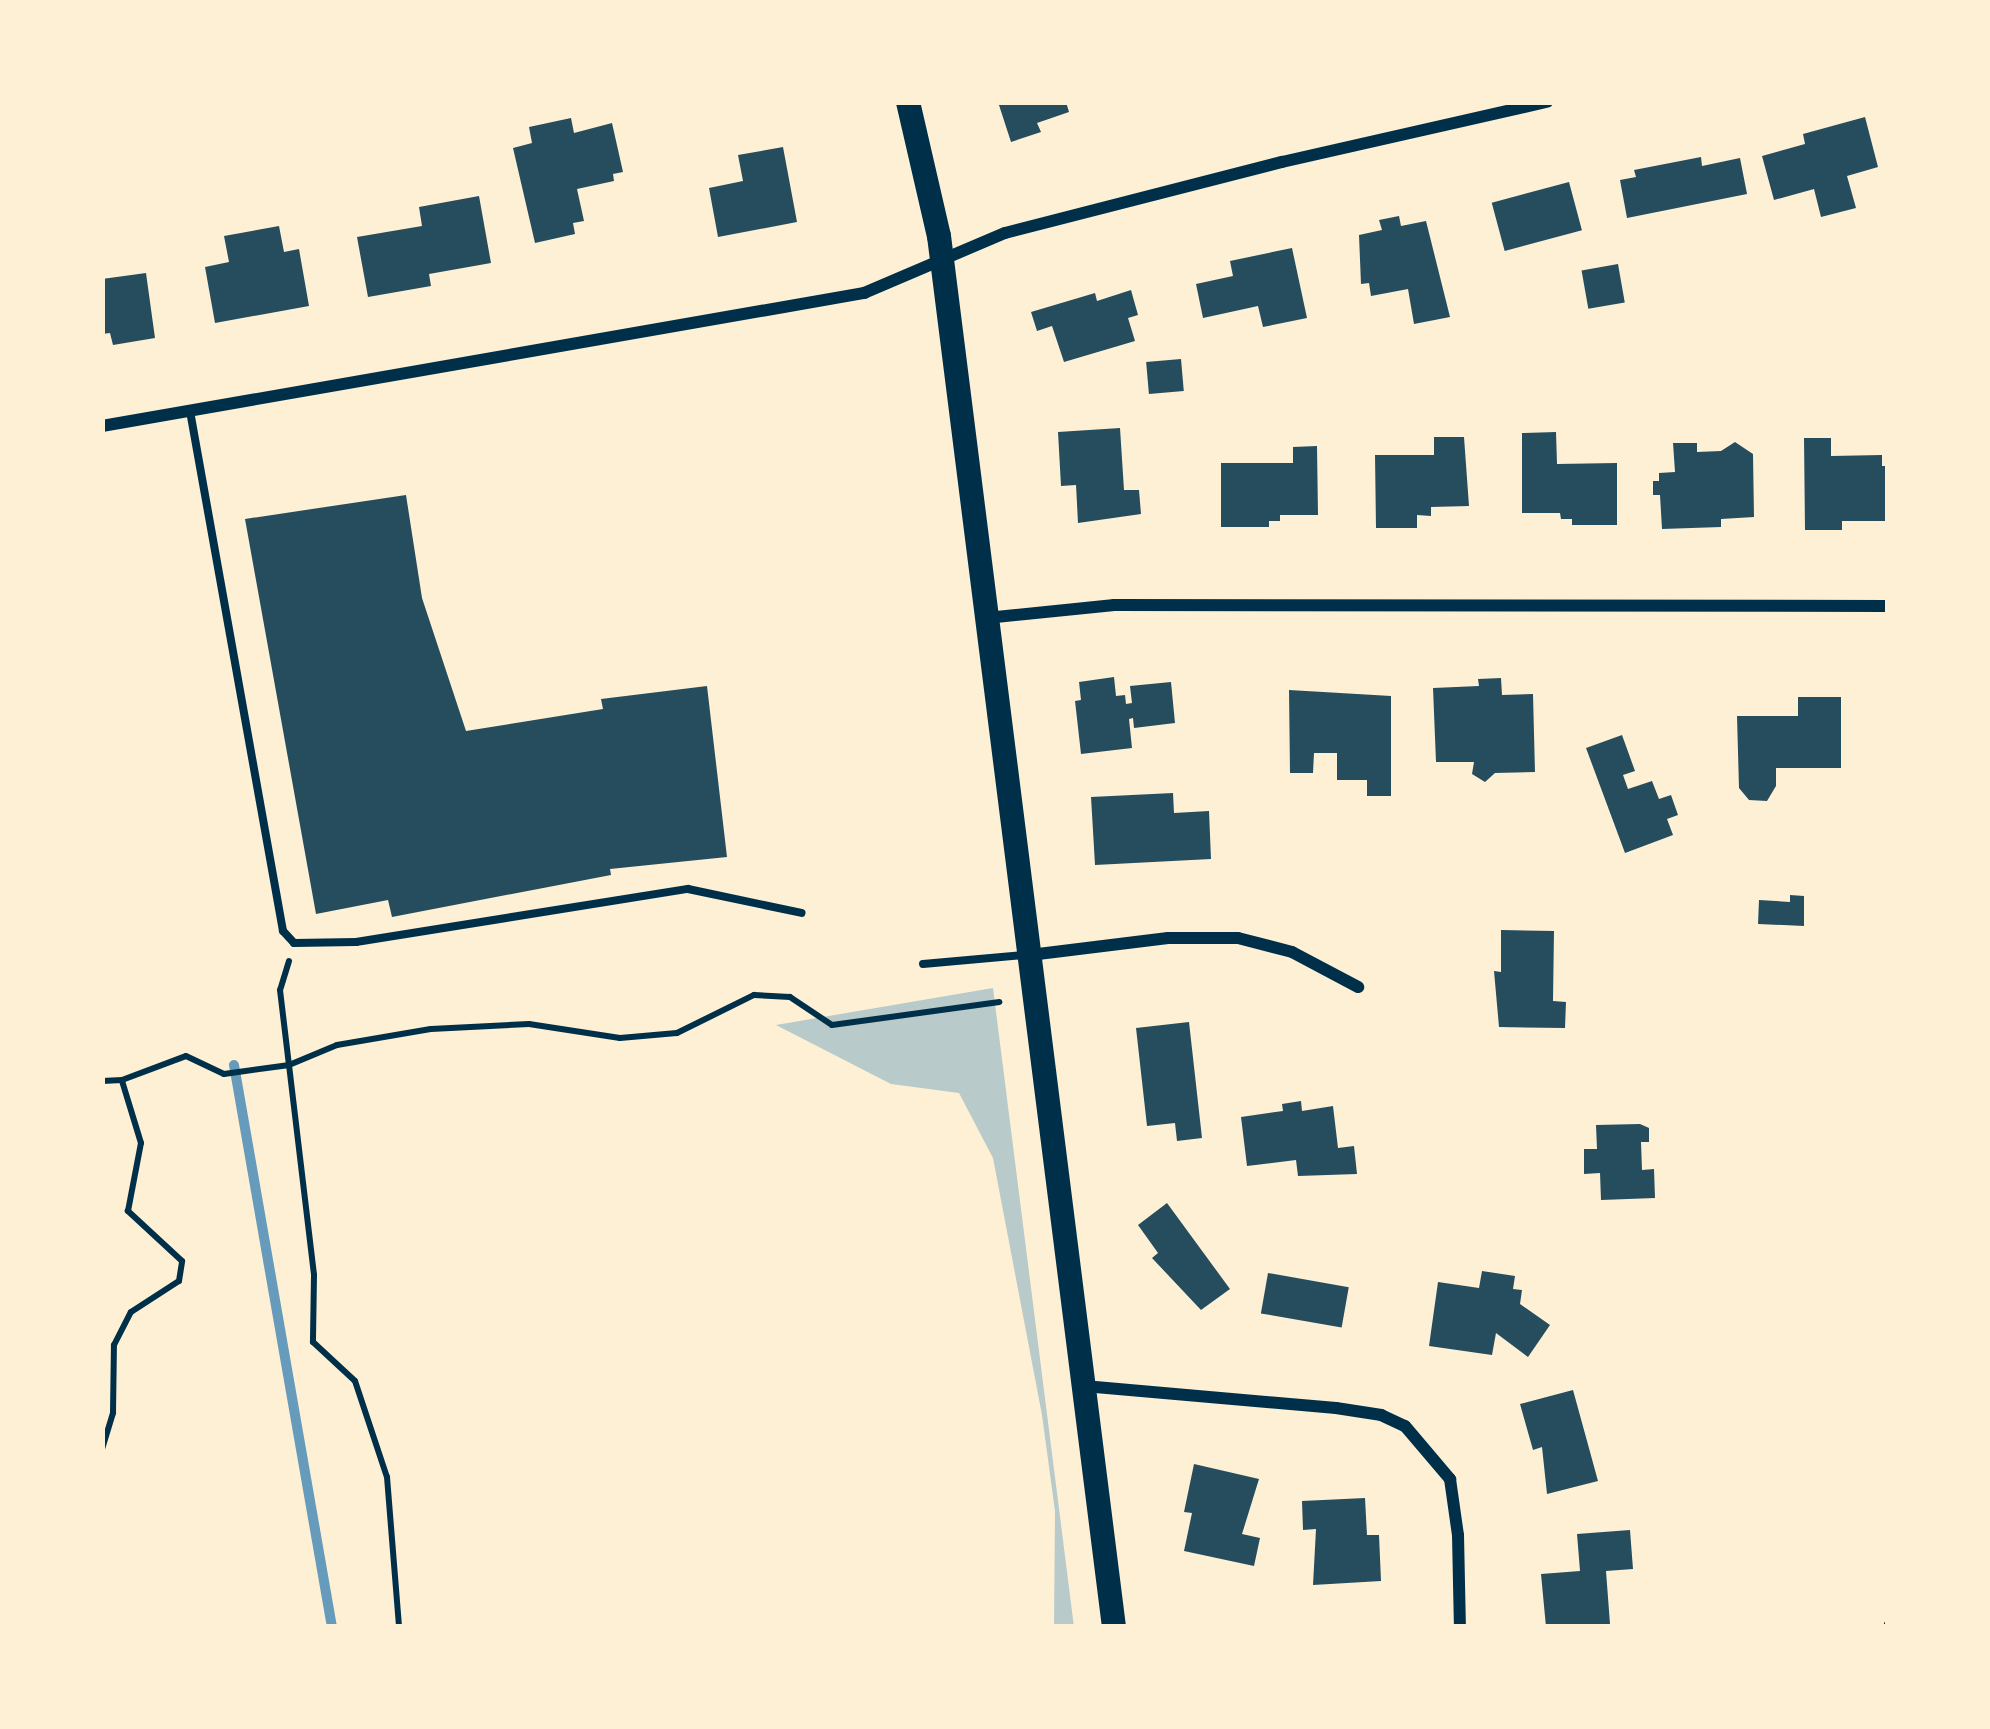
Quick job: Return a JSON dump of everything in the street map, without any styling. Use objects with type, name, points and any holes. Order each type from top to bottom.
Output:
[{"type":"main road","points":[[908,102],[931,190],[941,261],[1114,1627]]},
{"type":"street","points":[[102,426],[877,290],[1005,233],[1547,102]]},
{"type":"street","points":[[986,618],[1135,605],[1888,606]]},
{"type":"street","points":[[1029,955],[1168,938],[1238,938],[1292,952],[1358,987]]},
{"type":"street","points":[[1083,1386],[1336,1408],[1381,1415],[1405,1426],[1450,1479],[1459,1535],[1460,1627]]},
{"type":"lane","points":[[190,411],[283,931],[294,943],[356,942],[688,889],[802,913]]},
{"type":"lane","points":[[923,964],[1029,955]]},
{"type":"path","points":[[294,943],[280,990],[314,1275],[313,1342],[355,1381],[387,1477],[399,1627]]},
{"type":"path","points":[[102,1081],[122,1080],[185,1056],[224,1074],[289,1065],[337,1045],[431,1029],[529,1024],[620,1038],[677,1033],[754,995],[790,997],[832,1025],[999,1002]]},
{"type":"path","points":[[102,1449],[112,1413],[114,1345],[131,1312],[179,1281],[182,1261],[128,1211],[141,1144],[122,1080]]},
{"type":"shaded area","points":[[993,988],[1074,1627],[1054,1627],[1055,1511],[1042,1415],[993,1158],[959,1093],[891,1084],[776,1025]]},
{"type":"building","points":[[998,102],[1066,102],[1069,112],[1037,123],[1041,132],[1011,142]]},
{"type":"building","points":[[1865,117],[1878,167],[1847,176],[1856,208],[1821,217],[1814,189],[1774,200],[1762,156],[1805,144],[1803,134]]},
{"type":"building","points":[[571,118],[574,133],[612,123],[623,172],[613,174],[614,181],[577,189],[584,221],[573,223],[575,234],[535,243],[513,148],[532,143],[529,127]]},
{"type":"building","points":[[783,147],[797,222],[718,237],[709,188],[743,181],[738,155]]},
{"type":"building","points":[[1701,157],[1702,166],[1740,158],[1747,194],[1627,218],[1620,180],[1636,177],[1634,170]]},
{"type":"building","points":[[1569,182],[1582,230],[1505,251],[1492,203]]},
{"type":"building","points":[[479,196],[491,263],[429,274],[431,286],[368,297],[357,237],[422,226],[419,207]]},
{"type":"building","points":[[1399,216],[1401,226],[1426,221],[1450,317],[1414,324],[1408,289],[1371,296],[1369,283],[1361,284],[1359,235],[1382,230],[1379,220]]},
{"type":"building","points":[[279,226],[284,252],[299,249],[309,306],[215,323],[205,267],[229,262],[224,236]]},
{"type":"building","points":[[1292,248],[1307,318],[1263,327],[1258,306],[1203,318],[1196,284],[1233,276],[1230,261]]},
{"type":"building","points":[[1618,264],[1625,302],[1588,309],[1582,270]]},
{"type":"building","points":[[146,273],[155,338],[113,345],[110,333],[102,334],[102,279]]},
{"type":"building","points":[[1131,290],[1138,315],[1128,318],[1135,341],[1064,362],[1052,326],[1037,331],[1031,312],[1095,293],[1097,301]]},
{"type":"building","points":[[1181,359],[1184,391],[1149,394],[1146,362]]},
{"type":"building","points":[[1120,428],[1124,490],[1139,490],[1141,514],[1078,523],[1076,485],[1061,486],[1058,432]]},
{"type":"building","points":[[1556,432],[1557,464],[1617,463],[1617,525],[1572,525],[1572,519],[1561,519],[1560,513],[1522,513],[1522,433]]},
{"type":"building","points":[[1434,437],[1464,437],[1469,506],[1431,507],[1431,516],[1417,515],[1417,528],[1376,528],[1375,455],[1434,455]]},
{"type":"building","points":[[1804,438],[1831,438],[1831,456],[1882,455],[1882,466],[1888,466],[1888,521],[1842,521],[1842,530],[1805,530]]},
{"type":"building","points":[[1735,442],[1753,454],[1754,517],[1721,519],[1721,527],[1662,529],[1660,495],[1653,495],[1653,481],[1659,481],[1659,473],[1675,472],[1673,443],[1697,443],[1697,452],[1721,451]]},
{"type":"building","points":[[1317,446],[1318,515],[1280,515],[1280,521],[1269,521],[1269,527],[1221,527],[1221,463],[1293,463],[1293,447]]},
{"type":"building","points":[[406,495],[422,598],[466,731],[603,709],[601,699],[707,686],[727,857],[610,869],[611,875],[392,917],[388,900],[316,914],[245,519]]},
{"type":"building","points":[[1114,677],[1116,696],[1125,695],[1126,704],[1132,703],[1130,686],[1171,682],[1175,723],[1134,728],[1133,718],[1129,719],[1132,748],[1081,754],[1075,701],[1081,700],[1079,682]]},
{"type":"building","points":[[1501,678],[1502,695],[1533,694],[1535,772],[1495,773],[1485,782],[1472,774],[1474,762],[1436,762],[1433,688],[1479,686],[1478,679]]},
{"type":"building","points":[[1289,690],[1391,696],[1391,796],[1367,796],[1367,780],[1337,780],[1337,753],[1314,753],[1313,773],[1290,773]]},
{"type":"building","points":[[1798,697],[1841,697],[1841,768],[1776,768],[1776,786],[1767,801],[1749,800],[1739,788],[1737,716],[1798,716]]},
{"type":"building","points":[[1622,735],[1635,771],[1623,775],[1628,789],[1652,781],[1659,799],[1671,795],[1678,815],[1667,819],[1673,835],[1625,853],[1586,748]]},
{"type":"building","points":[[1173,793],[1174,813],[1209,811],[1211,859],[1095,865],[1091,797]]},
{"type":"building","points":[[1790,895],[1804,896],[1804,926],[1758,924],[1759,900],[1790,902]]},
{"type":"building","points":[[1501,930],[1554,931],[1553,1001],[1566,1002],[1565,1028],[1499,1027],[1494,971],[1501,972]]},
{"type":"building","points":[[1189,1022],[1202,1138],[1177,1141],[1175,1123],[1147,1126],[1136,1028]]},
{"type":"building","points":[[1301,1101],[1302,1111],[1333,1106],[1338,1148],[1354,1146],[1357,1174],[1298,1176],[1296,1160],[1247,1166],[1241,1117],[1283,1111],[1282,1104]]},
{"type":"building","points":[[1596,1125],[1649,1128],[1649,1142],[1641,1142],[1642,1170],[1654,1169],[1655,1198],[1601,1200],[1600,1173],[1584,1174],[1584,1149],[1597,1149]]},
{"type":"building","points":[[1167,1203],[1230,1289],[1201,1310],[1152,1258],[1158,1253],[1138,1225]]},
{"type":"building","points":[[1482,1271],[1515,1276],[1513,1289],[1522,1290],[1520,1304],[1550,1325],[1528,1357],[1496,1333],[1492,1355],[1429,1346],[1438,1282],[1479,1288]]},
{"type":"building","points":[[1268,1273],[1349,1287],[1342,1328],[1261,1313]]},
{"type":"building","points":[[1573,1390],[1598,1481],[1547,1494],[1542,1447],[1533,1450],[1520,1404]]},
{"type":"building","points":[[1194,1464],[1259,1479],[1242,1534],[1260,1538],[1254,1566],[1184,1551],[1192,1513],[1184,1512]]},
{"type":"building","points":[[1365,1498],[1367,1535],[1379,1535],[1381,1581],[1313,1585],[1316,1529],[1303,1530],[1302,1501]]},
{"type":"building","points":[[1630,1530],[1633,1569],[1606,1571],[1610,1624],[1546,1627],[1541,1574],[1580,1571],[1577,1534]]},
{"type":"waterway","points":[[234,1065],[332,1627]]}]
